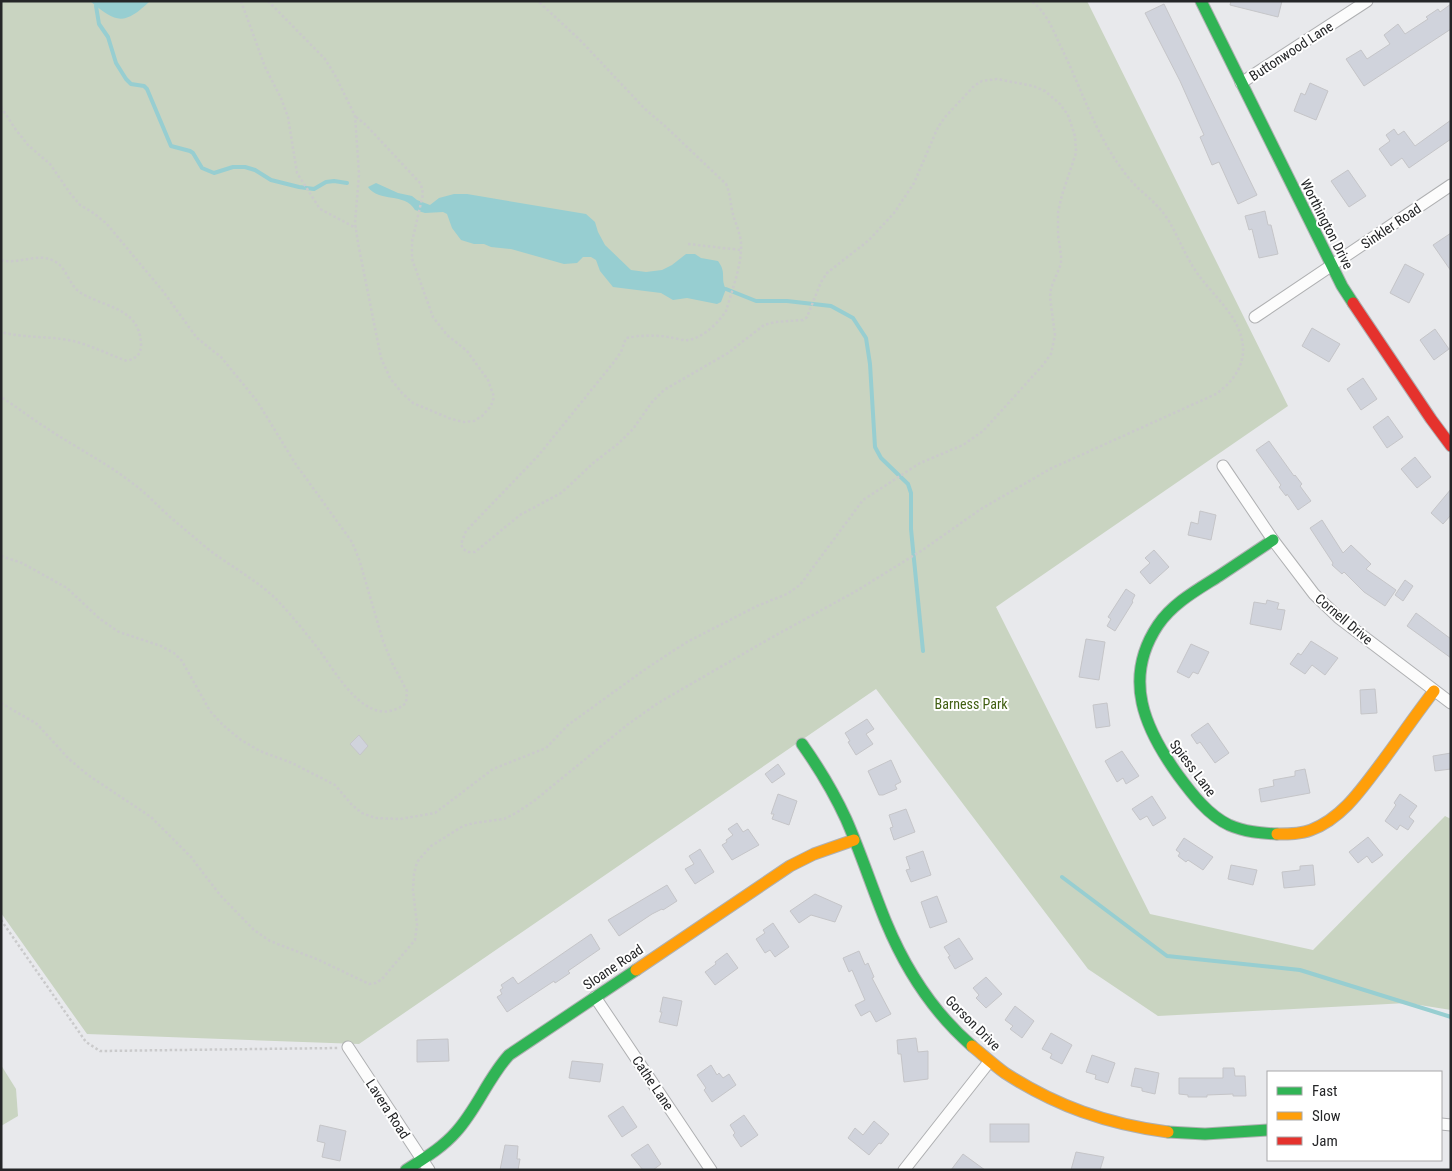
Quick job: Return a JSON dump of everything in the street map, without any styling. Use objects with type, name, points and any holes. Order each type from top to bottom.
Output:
[{"type":"street","name":"Worthington Drive","points":[[1201,1],[1342,286],[1451,446]]},
{"type":"street","name":"Buttonwood Lane","points":[[1241,83],[1367,1]]},
{"type":"street","name":"Sinkler Road","points":[[1256,317],[1451,185]]},
{"type":"street","name":"Cornell Drive","points":[[1223,466],[1303,582],[1325,606],[1451,703]]},
{"type":"street","name":"Spiess Lane","points":[[1273,540],[1192,594],[1173,609],[1156,627],[1141,667],[1140,698],[1150,733],[1159,749],[1194,798],[1206,810],[1224,822],[1250,833],[1290,834],[1312,829],[1330,820],[1354,798],[1434,691]]},
{"type":"street","name":"Gorson Drive","points":[[802,744],[829,785],[846,818],[892,936],[913,978],[946,1021],[990,1062],[1008,1076],[1044,1097],[1077,1112],[1127,1126],[1188,1133],[1267,1130]]},
{"type":"street","name":"Sloane Road","points":[[406,1170],[452,1138],[490,1078],[509,1055],[790,866],[814,854],[854,840]]},
{"type":"street","name":"Cathe Lane","points":[[595,997],[711,1170]]},
{"type":"street","name":"Lavera Road","points":[[348,1048],[429,1170]]},
{"type":"street","points":[[904,1170],[990,1062]]},
{"type":"path","points":[[241,1],[265,67],[281,98],[288,117],[297,173],[320,209],[356,228]]},
{"type":"path","points":[[268,1],[325,59],[355,116],[359,174],[356,228],[374,330],[381,358],[390,378],[402,393],[414,402],[451,420],[474,422],[486,411],[494,398],[488,380],[468,351],[447,335],[433,317],[412,260],[412,242],[423,194],[421,184],[366,125],[355,116]]},
{"type":"path","points":[[1,556],[22,564],[67,588],[100,619],[119,632],[174,652],[182,660],[210,711],[223,725],[242,740],[260,750],[292,763],[335,785],[352,805],[362,813],[375,818],[400,819],[435,813],[493,769],[546,748],[568,725],[638,674],[687,642],[757,606],[787,594],[800,585],[863,500],[920,463],[962,445],[983,431],[1051,354],[1055,335],[1050,297],[1051,288],[1061,264],[1062,255],[1058,235],[1058,212],[1076,153],[1075,136],[1068,115],[1060,104],[1044,91],[1033,86],[998,79],[982,81],[974,86],[946,116],[938,128],[914,183],[894,213],[869,240],[827,273],[808,317],[803,320],[775,322],[764,325],[728,353],[664,390],[652,402],[633,429],[619,443],[592,464],[561,493],[520,515],[475,552],[468,552],[463,549],[461,544],[466,531],[538,456],[614,362],[621,352],[626,338],[658,336],[688,340],[698,337],[722,318],[726,311],[741,250],[739,229],[732,211],[730,192],[726,184],[645,109],[579,39],[538,1]]},
{"type":"path","points":[[1,703],[37,724],[69,759],[88,775],[151,817],[191,857],[220,895],[254,930],[270,941],[319,960],[369,984],[376,983],[382,979],[415,940],[417,925],[413,890],[416,862],[431,846],[463,826],[504,819],[516,813],[548,790],[628,725],[658,704],[769,639],[858,590],[924,549],[981,509],[1050,469],[1216,394],[1228,386],[1235,376],[1242,363],[1244,352],[1237,324],[1199,276],[1185,254],[1167,218],[1120,167],[1096,127],[1050,24],[1041,9],[1031,1]]},
{"type":"path","points":[[1,107],[28,144],[50,164],[70,194],[80,205],[106,223],[162,290],[197,338],[222,357],[257,401],[295,464],[352,542],[359,558],[383,641],[407,691],[406,703],[400,708],[389,712],[380,712],[366,706],[353,695],[275,598],[193,536],[133,482],[46,428],[1,397]]},
{"type":"path","points":[[688,244],[741,250]]},
{"type":"path","points":[[1,260],[16,262],[45,257],[56,261],[80,293],[116,307],[127,315],[136,325],[141,340],[141,350],[136,358],[128,361],[90,345],[66,340],[16,336],[1,332]]},
{"type":"path","points":[[1,920],[86,1042],[100,1051],[348,1048]]},
{"type":"green space","name":"Barness Park","points":[[1,1],[1087,1],[1288,406],[996,607],[1150,914],[1313,950],[1445,816],[1451,819],[1451,1010],[1407,1003],[1158,1016],[1088,969],[876,689],[359,1044],[87,1034],[1,913]]},
{"type":"green space","points":[[1,1065],[16,1089],[18,1116],[1,1126]]},
{"type":"water","points":[[90,1],[150,1],[133,15],[120,19],[107,14]]},
{"type":"water","points":[[376,183],[398,193],[412,196],[430,205],[439,198],[454,194],[467,194],[586,214],[595,222],[605,245],[631,270],[646,272],[662,270],[686,254],[695,254],[701,258],[718,261],[721,265],[723,282],[726,289],[721,302],[717,304],[687,298],[673,300],[661,293],[613,287],[600,271],[596,260],[591,257],[583,257],[577,263],[564,264],[511,249],[474,244],[461,240],[452,228],[447,214],[443,212],[425,213],[415,210],[411,204],[405,201],[379,195],[368,187]]},
{"type":"building","points":[[1231,1],[1282,1],[1278,17],[1230,5]]},
{"type":"building","points":[[1164,4],[1257,195],[1238,204],[1219,162],[1212,165],[1200,137],[1204,135],[1180,81],[1145,13]]},
{"type":"building","points":[[1451,4],[1451,29],[1364,86],[1346,59],[1361,50],[1367,59],[1390,44],[1384,35],[1398,24],[1405,34],[1428,19],[1426,17],[1438,9],[1440,12]]},
{"type":"building","points":[[1310,83],[1328,91],[1316,120],[1294,111],[1301,93],[1305,95]]},
{"type":"building","points":[[1451,120],[1451,139],[1409,168],[1402,158],[1391,166],[1379,149],[1390,141],[1386,135],[1394,129],[1398,135],[1404,131],[1415,146]]},
{"type":"building","points":[[1348,170],[1366,196],[1349,207],[1331,181]]},
{"type":"building","points":[[1265,211],[1268,225],[1271,225],[1278,254],[1259,258],[1252,229],[1249,230],[1245,216]]},
{"type":"building","points":[[1451,233],[1451,271],[1433,245]]},
{"type":"building","points":[[1405,264],[1424,274],[1409,303],[1390,293]]},
{"type":"building","points":[[1312,328],[1340,344],[1329,362],[1302,346]]},
{"type":"building","points":[[1435,329],[1449,349],[1434,360],[1420,340]]},
{"type":"building","points":[[1363,378],[1377,399],[1361,410],[1347,389]]},
{"type":"building","points":[[1388,416],[1403,437],[1387,448],[1373,427]]},
{"type":"building","points":[[1269,441],[1302,484],[1300,486],[1311,501],[1298,510],[1287,494],[1286,496],[1279,487],[1281,485],[1256,450]]},
{"type":"building","points":[[1415,457],[1431,477],[1417,488],[1401,469]]},
{"type":"building","points":[[1451,489],[1451,515],[1443,524],[1431,513]]},
{"type":"building","points":[[1200,511],[1216,515],[1211,540],[1188,535],[1191,522],[1198,524]]},
{"type":"building","points":[[1322,520],[1343,553],[1351,545],[1371,564],[1366,569],[1396,590],[1385,606],[1364,592],[1344,572],[1342,574],[1332,565],[1333,563],[1310,528]]},
{"type":"building","points":[[1154,550],[1169,567],[1150,584],[1140,572],[1150,563],[1145,558]]},
{"type":"building","points":[[1405,580],[1413,586],[1403,601],[1395,595]]},
{"type":"building","points":[[1126,589],[1135,595],[1133,602],[1115,631],[1107,626],[1111,619],[1108,617]]},
{"type":"building","points":[[1267,600],[1279,603],[1277,609],[1285,610],[1281,630],[1250,624],[1254,602],[1266,604]]},
{"type":"building","points":[[1416,613],[1451,639],[1451,658],[1407,626]]},
{"type":"building","points":[[1086,639],[1105,642],[1099,680],[1079,677]]},
{"type":"building","points":[[1311,641],[1338,658],[1325,675],[1312,665],[1305,674],[1290,664],[1298,653],[1301,655]]},
{"type":"building","points":[[1191,644],[1209,652],[1198,674],[1193,672],[1189,678],[1177,672]]},
{"type":"building","points":[[1375,689],[1377,713],[1361,714],[1360,690]]},
{"type":"building","points":[[1107,703],[1110,726],[1096,728],[1093,705]]},
{"type":"building","points":[[867,719],[874,729],[866,734],[873,744],[856,755],[845,733]]},
{"type":"building","points":[[1208,723],[1229,753],[1215,763],[1200,742],[1197,744],[1191,735]]},
{"type":"building","points":[[359,735],[368,746],[360,755],[350,744]]},
{"type":"building","points":[[1122,751],[1139,776],[1126,784],[1123,778],[1117,782],[1105,761]]},
{"type":"building","points":[[1451,753],[1451,769],[1435,771],[1433,756]]},
{"type":"building","points":[[891,760],[901,782],[895,785],[897,789],[879,795],[868,771]]},
{"type":"building","points":[[778,764],[785,774],[772,783],[765,774]]},
{"type":"building","points":[[1305,769],[1310,793],[1261,802],[1259,789],[1274,786],[1273,780],[1295,776],[1295,771]]},
{"type":"building","points":[[778,794],[797,801],[789,825],[772,819],[774,814],[771,814]]},
{"type":"building","points":[[1400,794],[1417,806],[1409,817],[1414,821],[1408,830],[1400,825],[1397,830],[1385,821],[1396,805],[1394,803]]},
{"type":"building","points":[[1152,796],[1166,818],[1153,826],[1147,816],[1140,820],[1132,809]]},
{"type":"building","points":[[906,809],[915,832],[894,840],[890,828],[893,827],[889,815]]},
{"type":"building","points":[[737,823],[743,832],[748,829],[759,845],[732,860],[722,845],[733,835],[728,829]]},
{"type":"building","points":[[1368,837],[1383,855],[1372,863],[1367,856],[1358,863],[1349,852]]},
{"type":"building","points":[[1184,838],[1213,857],[1203,870],[1178,856],[1180,853],[1176,850]]},
{"type":"building","points":[[700,849],[714,872],[695,884],[685,869],[694,864],[689,856]]},
{"type":"building","points":[[923,851],[931,875],[911,882],[906,870],[910,869],[906,857]]},
{"type":"building","points":[[1231,865],[1257,870],[1253,885],[1228,879]]},
{"type":"building","points":[[1313,865],[1315,885],[1284,888],[1282,872],[1300,870],[1300,866]]},
{"type":"building","points":[[667,885],[677,901],[663,910],[652,914],[619,936],[608,920]]},
{"type":"building","points":[[815,894],[842,906],[835,922],[811,915],[799,923],[790,911]]},
{"type":"building","points":[[937,896],[947,922],[930,928],[921,902]]},
{"type":"building","points":[[773,923],[789,947],[775,957],[770,950],[765,953],[756,939],[765,933],[763,930]]},
{"type":"building","points":[[591,934],[600,949],[568,971],[570,973],[555,983],[554,981],[507,1012],[497,997],[502,994],[500,990],[503,988],[501,985],[513,977],[518,984]]},
{"type":"building","points":[[959,938],[973,959],[955,969],[944,947]]},
{"type":"building","points":[[859,951],[865,965],[868,963],[874,977],[872,978],[891,1014],[876,1022],[870,1011],[861,1016],[855,1005],[865,1000],[852,970],[849,972],[843,958]]},
{"type":"building","points":[[727,953],[738,968],[715,985],[705,972]]},
{"type":"building","points":[[986,977],[1002,994],[986,1008],[976,998],[979,995],[973,988]]},
{"type":"building","points":[[663,997],[682,1001],[677,1026],[659,1022]]},
{"type":"building","points":[[1015,1006],[1034,1021],[1022,1038],[1010,1029],[1013,1026],[1005,1020]]},
{"type":"building","points":[[1051,1033],[1072,1045],[1062,1064],[1050,1058],[1052,1054],[1042,1049]]},
{"type":"building","points":[[916,1038],[918,1052],[928,1051],[928,1079],[904,1082],[901,1054],[898,1054],[897,1040]]},
{"type":"building","points":[[448,1039],[449,1061],[417,1062],[417,1040]]},
{"type":"building","points":[[1092,1055],[1115,1063],[1108,1083],[1095,1079],[1096,1075],[1086,1072]]},
{"type":"building","points":[[572,1061],[603,1064],[600,1082],[569,1078]]},
{"type":"building","points":[[711,1065],[717,1075],[719,1073],[723,1078],[729,1074],[736,1085],[712,1102],[704,1090],[706,1088],[697,1075]]},
{"type":"building","points":[[1135,1068],[1159,1073],[1155,1094],[1142,1091],[1142,1088],[1131,1086]]},
{"type":"building","points":[[1223,1068],[1234,1068],[1235,1076],[1245,1076],[1246,1096],[1233,1096],[1233,1094],[1188,1097],[1188,1095],[1179,1094],[1179,1078],[1223,1078]]},
{"type":"building","points":[[623,1106],[637,1127],[622,1137],[608,1116]]},
{"type":"building","points":[[744,1115],[758,1135],[741,1147],[733,1135],[735,1133],[730,1125]]},
{"type":"building","points":[[874,1121],[889,1134],[869,1155],[848,1138],[855,1128],[863,1135]]},
{"type":"building","points":[[990,1124],[1029,1124],[1029,1142],[990,1142]]},
{"type":"building","points":[[320,1125],[346,1131],[340,1161],[322,1157],[325,1143],[317,1141]]},
{"type":"building","points":[[648,1144],[661,1164],[653,1170],[643,1170],[631,1155]]},
{"type":"building","points":[[505,1145],[518,1146],[517,1159],[520,1159],[518,1170],[500,1170]]},
{"type":"building","points":[[1076,1152],[1104,1157],[1100,1170],[1071,1170]]},
{"type":"building","points":[[963,1154],[985,1170],[951,1170]]},
{"type":"waterway","points":[[96,6],[99,24],[108,37],[116,63],[126,79],[131,84],[144,86],[147,89],[171,146],[193,153],[202,168],[214,173],[233,167],[245,167],[255,170],[271,180],[314,189],[326,182],[347,183]]},
{"type":"waterway","points":[[726,289],[756,301],[787,301],[831,306],[853,318],[866,338],[870,364],[875,447],[881,458],[908,484],[911,493],[911,529],[923,651]]},
{"type":"waterway","points":[[1062,877],[1167,956],[1300,970],[1451,1017]]},
{"type":"traffic: fast","points":[[1201,1],[1342,286],[1353,303]]},
{"type":"traffic: fast","points":[[1273,540],[1186,598],[1164,617],[1147,645],[1141,665],[1140,684],[1142,703],[1156,740],[1178,775],[1201,803],[1214,816],[1229,825],[1247,831],[1277,834]]},
{"type":"traffic: fast","points":[[802,744],[826,781],[846,819],[886,922],[902,956],[933,1004],[972,1046]]},
{"type":"traffic: fast","points":[[406,1170],[451,1138],[470,1114],[509,1055],[636,970]]},
{"type":"traffic: fast","points":[[1168,1132],[1205,1134],[1267,1130]]},
{"type":"traffic: slow","points":[[1277,834],[1299,833],[1311,830],[1322,825],[1343,810],[1434,691]]},
{"type":"traffic: slow","points":[[636,970],[790,866],[814,854],[854,840]]},
{"type":"traffic: slow","points":[[972,1046],[1005,1073],[1024,1085],[1063,1104],[1103,1119],[1168,1132]]},
{"type":"traffic: jam","points":[[1353,303],[1451,446]]}]
